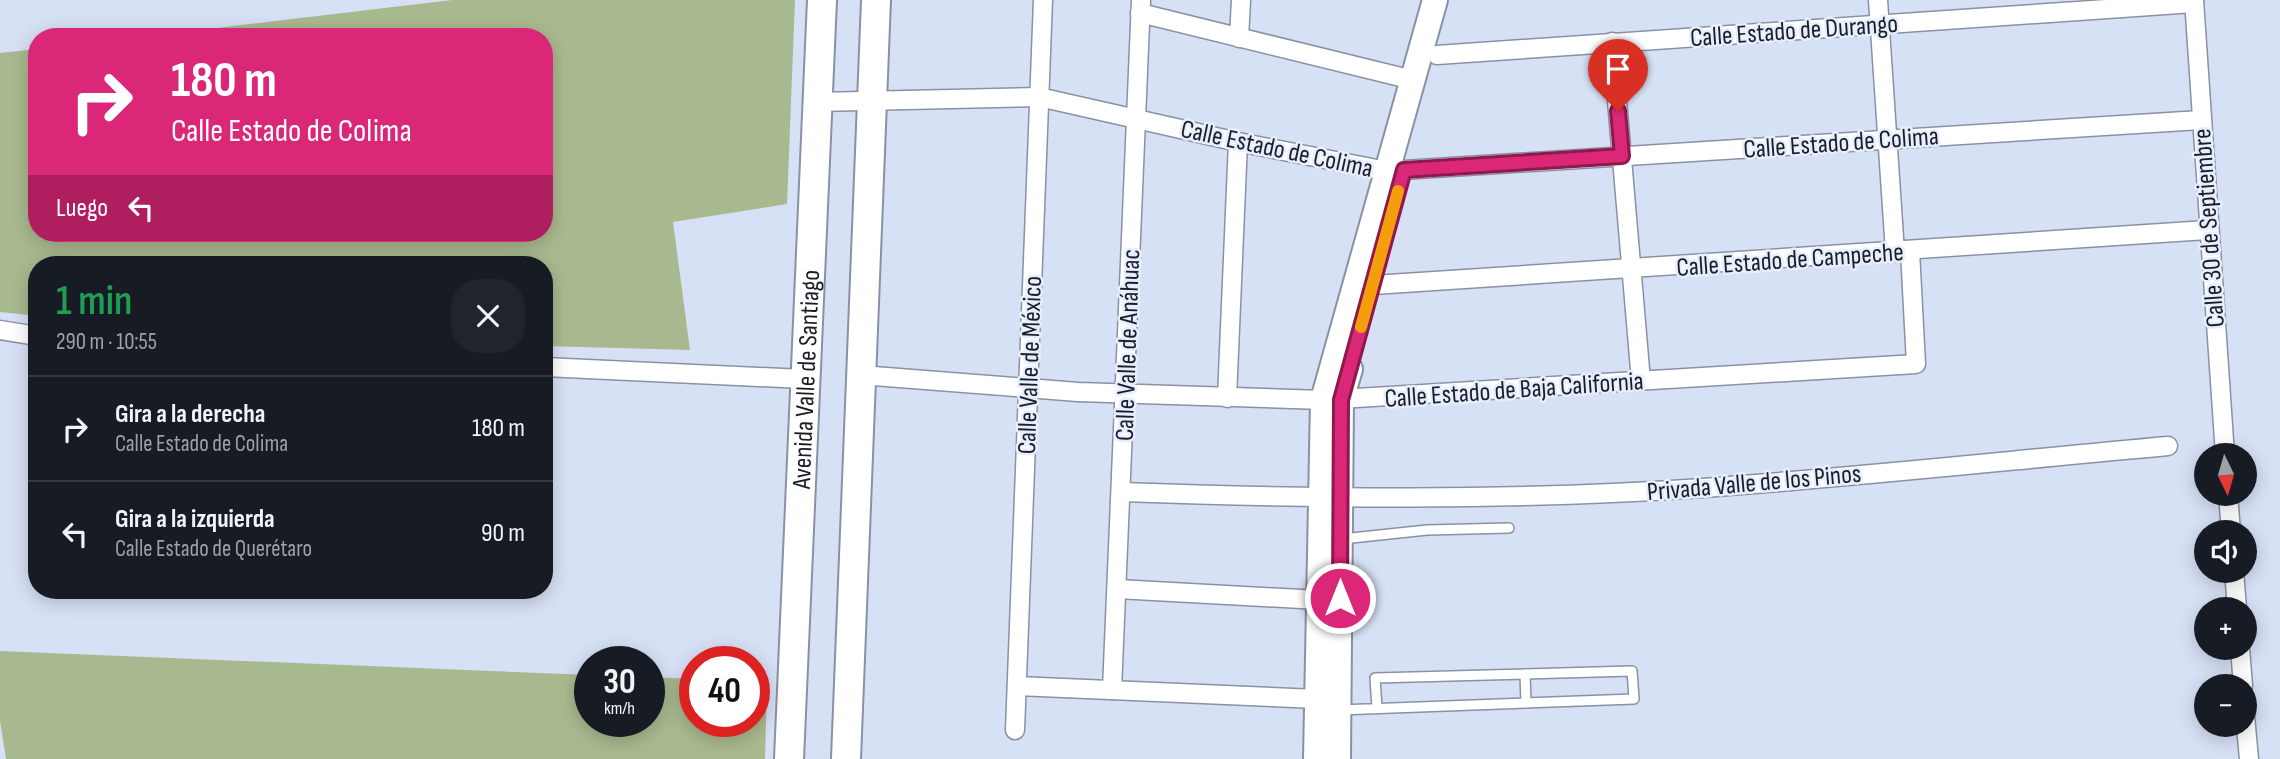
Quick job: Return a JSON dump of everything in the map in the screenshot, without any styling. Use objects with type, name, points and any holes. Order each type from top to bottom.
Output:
[{"type":"main road","name":"Avenida Valle de Santiago","points":[[789,759],[822,0]]},
{"type":"main road","points":[[846,759],[876,0]]},
{"type":"street","name":"Calle Valle de México","points":[[1015,730],[1043,0]]},
{"type":"street","points":[[1239,38],[1241,0]]},
{"type":"street","points":[[1332,400],[1373,285],[1413,80],[1435,0]]},
{"type":"street","points":[[1338,759],[1328,705],[1319,600],[1331,499],[1332,400],[1395,170],[1437,55],[1452,0]]},
{"type":"street","points":[[1878,0],[1887,139],[1902,251]]},
{"type":"street","name":"Calle Estado de Durango","points":[[1437,55],[2194,1]]},
{"type":"street","name":"Calle 30 de Septiembre","points":[[2194,1],[2207,230],[2224,443]]},
{"type":"street","points":[[1140,7],[1239,38],[1413,80]]},
{"type":"street","name":"Calle Valle de Anáhuac","points":[[1112,690],[1140,7]]},
{"type":"street","points":[[1612,43],[1641,381]]},
{"type":"street","name":"Calle Estado de Colima","points":[[817,102],[1039,97],[1238,142],[1395,170],[2201,120]]},
{"type":"street","points":[[1227,398],[1238,142]]},
{"type":"street","name":"Calle Estado de Campeche","points":[[1373,285],[2207,230]]},
{"type":"street","name":"Calle Estado de Baja California","points":[[861,375],[1028,389],[1332,400],[1916,364],[1902,251]]},
{"type":"street","points":[[0,330],[28,335]]},
{"type":"street","points":[[553,367],[804,379]]},
{"type":"street","name":"Privada Valle de los Pinos","points":[[1121,492],[1331,499],[1522,496],[1704,488],[2168,446]]},
{"type":"street","points":[[1316,759],[1328,705],[1340,539],[1331,499]]},
{"type":"street","points":[[1117,589],[1319,600]]},
{"type":"street","points":[[1017,686],[1328,705]]},
{"type":"street","points":[[2247,737],[2249,759]]},
{"type":"lane","points":[[1340,539],[1427,530],[1509,528]]},
{"type":"lane","points":[[1328,705],[1377,708],[1634,699],[1633,671],[1375,678],[1377,708]]},
{"type":"lane","points":[[1525,674],[1526,703]]},
{"type":"green space","points":[[452,0],[795,0],[787,204],[673,222],[690,350],[553,346],[553,256],[28,256],[28,315],[0,312],[0,53],[28,50],[28,242],[553,242],[553,28],[217,28]]},
{"type":"green space","points":[[0,651],[574,674],[574,737],[665,737],[665,678],[679,678],[679,737],[766,737],[765,759],[6,759],[0,721]]},
{"type":"slow traffic","points":[[1361,327],[1398,191]]},
{"type":"route","points":[[1340,598],[1341,400],[1404,170],[1622,156],[1618,111]]}]
